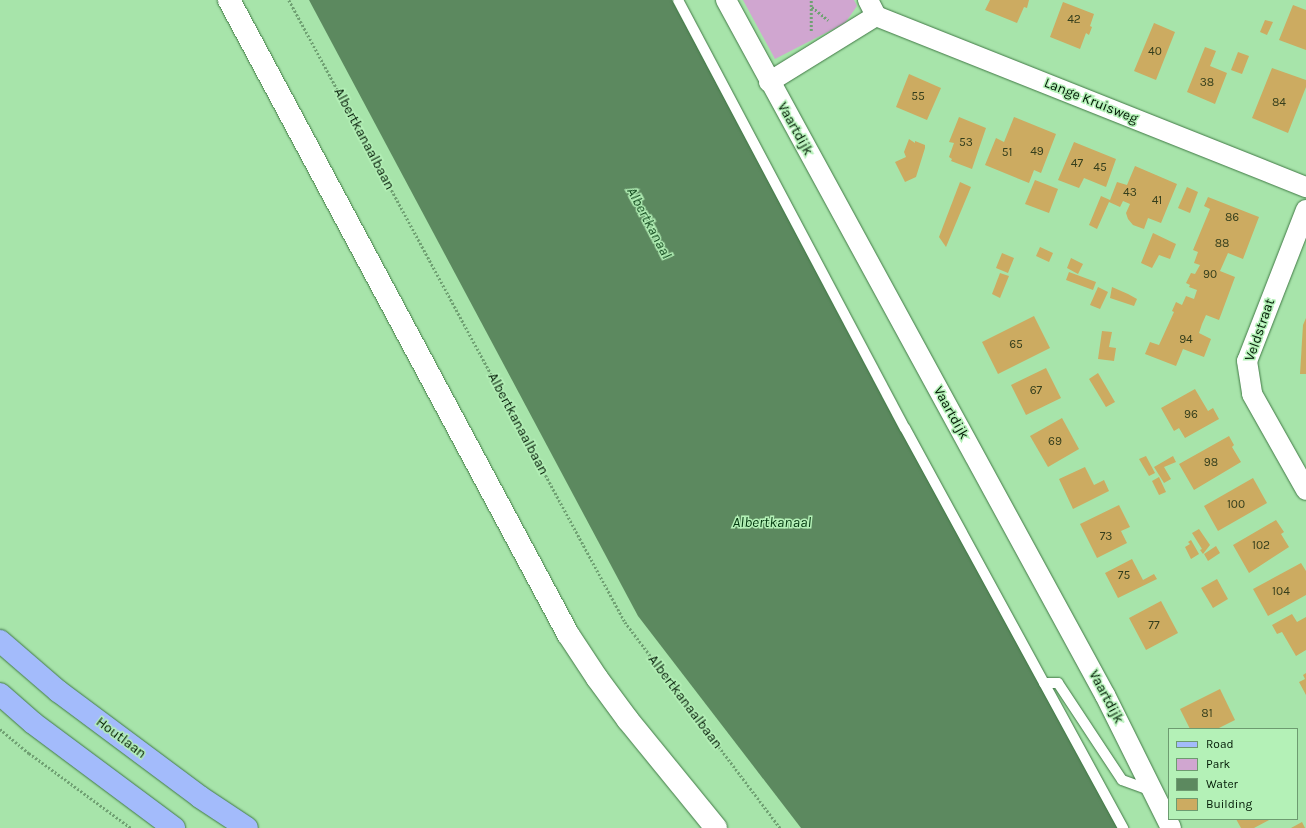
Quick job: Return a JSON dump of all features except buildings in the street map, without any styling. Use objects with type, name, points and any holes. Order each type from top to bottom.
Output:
[{"type":"main road","name":"Houtlaan","points":[[0,641],[58,691],[200,797],[247,828]]},
{"type":"main road","points":[[0,694],[33,723],[174,828]]},
{"type":"street","points":[[229,0],[568,634],[597,678],[628,720],[716,828]]},
{"type":"street","name":"Vaartdijk","points":[[726,0],[769,82],[1105,695],[1171,828]]},
{"type":"street","name":"Lange Kruisweg","points":[[769,82],[872,8],[1306,187]]},
{"type":"street","name":"Veldstraat","points":[[1306,210],[1247,361],[1252,394],[1306,490]]},
{"type":"lane","points":[[678,0],[902,421],[1122,828]]},
{"type":"lane","points":[[1044,683],[1058,683],[1122,780],[1152,790]]},
{"type":"path","name":"Albertkanaalbaan","points":[[289,0],[624,622],[780,828]]},
{"type":"path","points":[[0,729],[28,753],[131,828]]},
{"type":"green space","points":[[743,0],[854,0],[857,6],[845,23],[775,59]]},
{"type":"water","name":"Albertkanaal","points":[[309,0],[672,0],[1120,828],[801,828],[638,616]]}]
